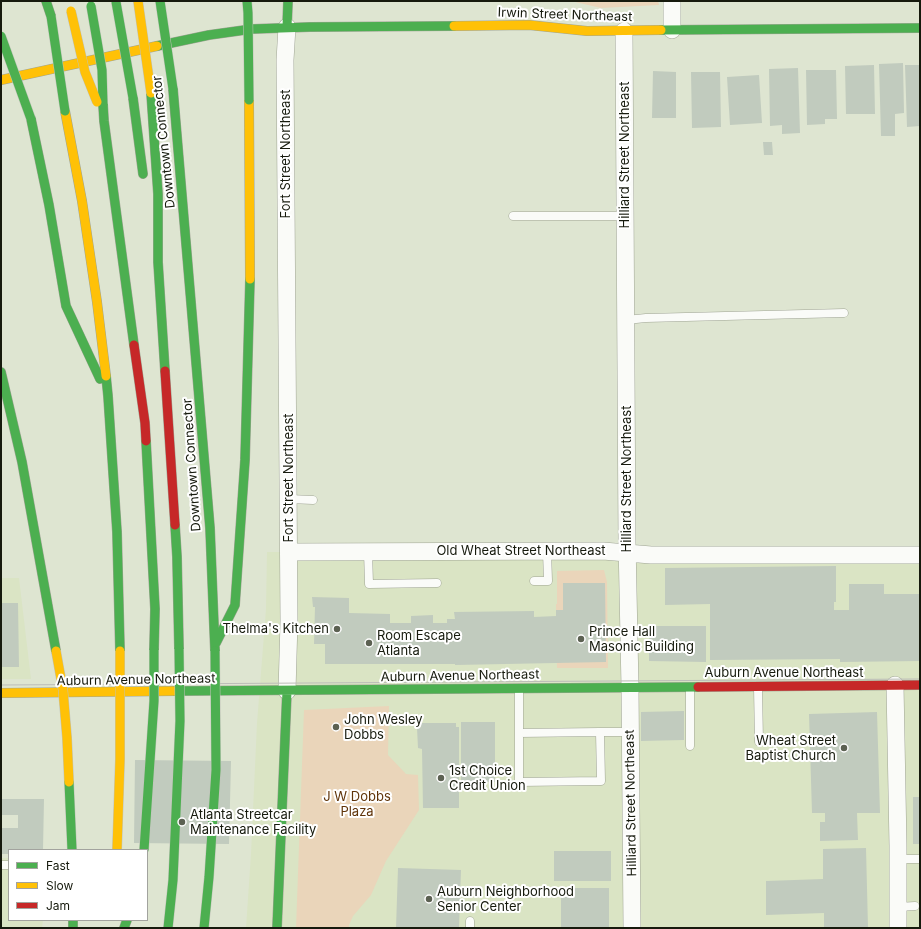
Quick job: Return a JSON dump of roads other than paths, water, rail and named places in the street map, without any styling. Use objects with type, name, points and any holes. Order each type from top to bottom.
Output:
[{"type":"main road","points":[[46,1],[51,16],[65,111],[82,201],[97,302],[108,396],[117,532],[120,651],[120,759],[117,849]]},
{"type":"main road","points":[[68,1],[85,72],[101,104]]},
{"type":"main road","points":[[116,1],[144,182]]},
{"type":"main road","points":[[138,1],[151,93],[158,194],[158,262],[177,557],[180,721],[173,880],[168,928]]},
{"type":"main road","name":"Downtown Connector","points":[[160,1],[173,89],[210,528],[215,648],[216,778],[210,869],[204,928]]},
{"type":"main road","points":[[215,648],[235,605],[245,460],[250,294],[247,1]]},
{"type":"main road","points":[[287,28],[288,1]]},
{"type":"main road","points":[[90,4],[102,70],[101,104],[146,423],[155,609],[154,701],[144,849]]},
{"type":"main road","name":"Irwin Street Northeast","points":[[1,80],[209,34],[252,29],[529,25],[587,31],[920,28]]},
{"type":"main road","points":[[1,36],[31,119],[49,205],[66,306],[108,396]]},
{"type":"main road","points":[[149,211],[158,262]]},
{"type":"main road","points":[[1,372],[22,462],[63,690],[67,738],[72,849]]},
{"type":"main road","name":"Auburn Avenue Northeast","points":[[1,694],[920,685]]},
{"type":"main road","name":"Fort Street Northeast","points":[[277,928],[287,691]]},
{"type":"street","points":[[672,1],[672,30]]},
{"type":"street","name":"Fort Street Northeast","points":[[287,28],[285,60],[289,499],[289,621],[287,691]]},
{"type":"street","name":"Hilliard Street Northeast","points":[[624,31],[627,553],[630,687],[632,928]]},
{"type":"street","name":"Old Wheat Street Northeast","points":[[289,552],[603,551],[651,554],[920,554]]},
{"type":"street","points":[[895,685],[898,928]]},
{"type":"lane","points":[[513,216],[625,216]]},
{"type":"lane","points":[[626,320],[646,318],[844,313]]},
{"type":"lane","points":[[289,499],[313,500]]},
{"type":"lane","points":[[368,551],[369,584],[437,583]]},
{"type":"lane","points":[[534,581],[548,581],[548,551]]},
{"type":"lane","points":[[758,686],[759,742]]},
{"type":"lane","points":[[690,687],[690,746]]},
{"type":"lane","points":[[519,688],[519,782],[601,781],[600,732]]},
{"type":"lane","points":[[519,733],[630,732]]},
{"type":"lane","points":[[898,859],[920,858]]},
{"type":"lane","points":[[898,907],[915,906]]},
{"type":"tram line","points":[[1,685],[920,679]]},
{"type":"place","name":"Thelma's Kitchen","points":[[337,629]]},
{"type":"place","name":"Prince Hall Masonic Building","points":[[581,639]]},
{"type":"place","name":"Room Escape Atlanta","points":[[369,643]]},
{"type":"place","name":"John Wesley Dobbs","points":[[336,727]]},
{"type":"place","name":"Wheat Street Baptist Church","points":[[844,748]]},
{"type":"place","name":"1st Choice Credit Union","points":[[441,778]]},
{"type":"place","name":"Atlanta Streetcar Maintenance Facility","points":[[182,822]]},
{"type":"place","name":"Auburn Neighborhood Senior Center","points":[[429,899]]},
{"type":"park label","name":"J W Dobbs Plaza","points":[[357,804]]}]
